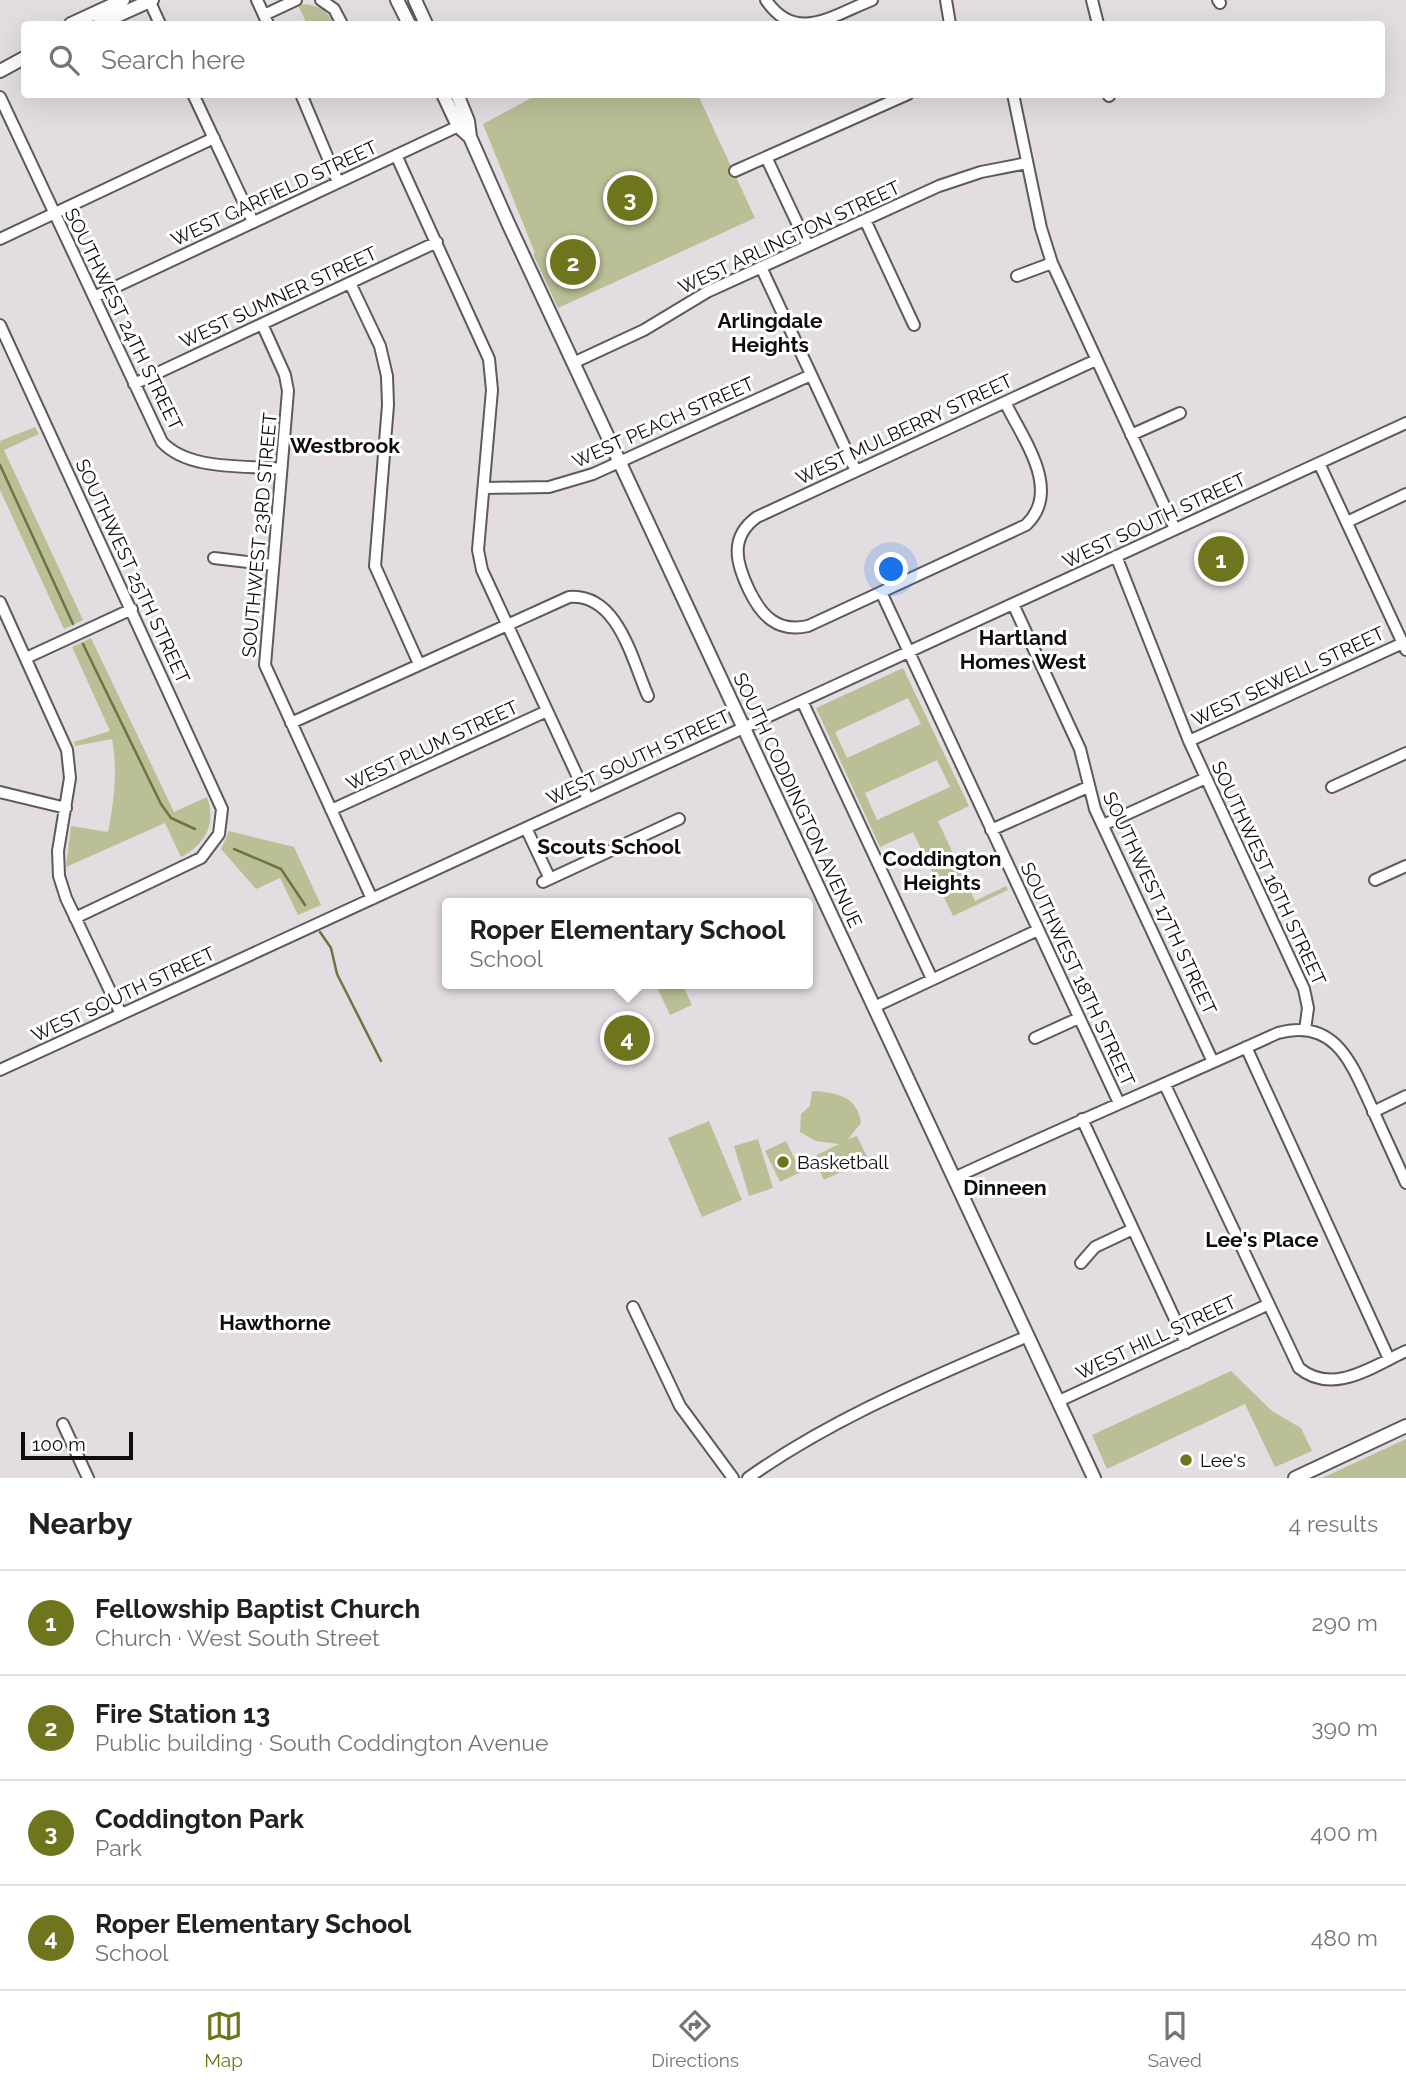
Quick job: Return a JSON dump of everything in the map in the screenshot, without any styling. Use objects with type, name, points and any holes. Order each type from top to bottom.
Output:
[{"type":"main road","points":[[78,21],[123,0]]},
{"type":"main road","points":[[105,21],[150,0]]},
{"type":"main road","points":[[397,0],[408,21]]},
{"type":"main road","points":[[415,0],[425,21]]},
{"type":"main road","points":[[0,60],[21,52]]},
{"type":"main road","points":[[0,71],[21,60]]},
{"type":"main road","name":"SOUTH CODDINGTON AVENUE","points":[[446,98],[470,137],[1094,1478]]},
{"type":"main road","name":"SOUTH CODDINGTON AVENUE","points":[[458,98],[463,124]]},
{"type":"main road","points":[[1295,1478],[1406,1426]]},
{"type":"street","points":[[150,0],[159,21]]},
{"type":"street","points":[[257,0],[266,20],[296,0]]},
{"type":"street","points":[[321,0],[334,9],[340,21]]},
{"type":"street","points":[[766,0],[777,20]]},
{"type":"street","points":[[820,21],[872,0]]},
{"type":"street","points":[[946,0],[950,21]]},
{"type":"street","points":[[1092,0],[1097,21]]},
{"type":"street","name":"SOUTHWEST 24TH STREET","points":[[0,97],[156,434],[176,454],[193,461],[282,469]]},
{"type":"street","points":[[195,98],[253,222]]},
{"type":"street","points":[[303,98],[338,183]]},
{"type":"street","points":[[735,171],[899,98]]},
{"type":"street","points":[[1014,98],[1052,263],[1175,529]]},
{"type":"street","name":"WEST GARFIELD STREET","points":[[94,297],[463,124]]},
{"type":"street","points":[[0,239],[214,138]]},
{"type":"street","points":[[396,155],[484,344],[492,373],[479,559],[506,624],[588,799]]},
{"type":"street","points":[[766,157],[808,246]]},
{"type":"street","name":"WEST ARLINGTON STREET","points":[[573,363],[623,341],[707,292],[865,220],[961,178],[1027,163]]},
{"type":"street","points":[[865,220],[914,325]]},
{"type":"street","name":"WEST SUMNER STREET","points":[[134,384],[437,242]]},
{"type":"street","points":[[1017,276],[1052,263]]},
{"type":"street","points":[[761,267],[856,471]]},
{"type":"street","points":[[350,283],[380,346],[387,376],[388,405],[375,566],[419,664]]},
{"type":"street","name":"SOUTHWEST 23RD STREET","points":[[262,324],[287,382],[265,664],[372,899]]},
{"type":"street","name":"SOUTHWEST 25TH STREET","points":[[0,325],[220,799],[223,819],[219,834],[201,858],[75,918]]},
{"type":"street","name":"WEST MULBERRY STREET","points":[[881,592],[808,626],[785,627],[768,619],[757,607],[739,568],[738,542],[745,528],[757,517],[1096,360]]},
{"type":"street","name":"WEST PEACH STREET","points":[[484,488],[549,487],[593,474],[811,375]]},
{"type":"street","points":[[881,592],[1018,530],[1038,510],[1043,493],[1040,477],[1005,402]]},
{"type":"street","points":[[1131,435],[1180,413]]},
{"type":"street","name":"WEST SOUTH STREET","points":[[0,1070],[1406,423]]},
{"type":"street","points":[[1320,463],[1404,646]]},
{"type":"street","points":[[1347,522],[1406,494]]},
{"type":"street","name":"SOUTHWEST 16TH STREET","points":[[1116,556],[1189,741],[1304,989],[1308,1008],[1305,1030]]},
{"type":"street","points":[[214,558],[273,565]]},
{"type":"street","name":"SOUTHWEST 18TH STREET","points":[[881,592],[1119,1103]]},
{"type":"street","points":[[291,723],[562,598],[588,595],[609,612],[648,695]]},
{"type":"street","points":[[0,602],[67,750],[70,778],[58,863],[62,889],[121,1014]]},
{"type":"street","name":"SOUTHWEST 17TH STREET","points":[[1013,604],[1080,749],[1088,787],[1103,825],[1213,1062]]},
{"type":"street","points":[[26,658],[132,609]]},
{"type":"street","name":"WEST SEWELL STREET","points":[[1189,741],[1404,646]]},
{"type":"street","points":[[802,701],[932,979]]},
{"type":"street","name":"WEST PLUM STREET","points":[[331,810],[547,711]]},
{"type":"street","points":[[1332,787],[1406,753]]},
{"type":"street","points":[[1103,825],[1206,778]]},
{"type":"street","points":[[991,830],[1088,787]]},
{"type":"street","points":[[0,792],[66,808]]},
{"type":"street","points":[[526,828],[546,880],[679,819]]},
{"type":"street","points":[[1375,880],[1406,866]]},
{"type":"street","points":[[874,1007],[1038,930]]},
{"type":"street","points":[[1035,1038],[1079,1018]]},
{"type":"street","points":[[954,1178],[1278,1033],[1305,1030],[1328,1038],[1343,1051],[1406,1183]]},
{"type":"street","points":[[1246,1047],[1389,1359],[1406,1350]]},
{"type":"street","name":"SOUTHWEST 18TH STREET","points":[[1165,1085],[1294,1360],[1306,1374],[1317,1379],[1345,1379],[1389,1359]]},
{"type":"street","points":[[1373,1112],[1406,1096]]},
{"type":"street","points":[[1082,1119],[1186,1343]]},
{"type":"street","points":[[1081,1263],[1096,1247],[1133,1229]]},
{"type":"street","name":"WEST HILL STREET","points":[[1059,1401],[1268,1305]]},
{"type":"street","points":[[633,1307],[680,1406],[733,1478]]},
{"type":"street","points":[[748,1478],[787,1450],[842,1419],[1028,1336]]},
{"type":"street","points":[[63,1424],[88,1478]]},
{"type":"green space","points":[[307,4],[323,9],[333,21],[306,21],[298,5]]},
{"type":"green space","points":[[531,98],[699,98],[755,218],[558,308],[533,254],[535,253],[483,124]]},
{"type":"green space","points":[[35,427],[39,434],[4,450],[83,620],[64,629],[0,490],[0,441]]},
{"type":"green space","points":[[91,638],[174,812],[207,797],[211,816],[207,832],[197,846],[181,857],[165,823],[66,867],[71,826],[108,832],[113,797],[115,762],[112,739],[75,746],[74,742],[110,731],[72,647]]},
{"type":"green space","points":[[903,668],[969,806],[938,821],[975,901],[1006,886],[1008,890],[953,916],[913,832],[880,847],[816,708]],"holes":[[[908,698],[921,724],[847,758],[835,732]],[[937,760],[950,787],[877,820],[865,793]]]},
{"type":"green space","points":[[229,831],[294,847],[321,905],[298,915],[280,878],[256,889],[221,849]]},
{"type":"green space","points":[[658,989],[684,989],[692,1005],[670,1015]]},
{"type":"green space","points":[[812,1091],[837,1094],[855,1107],[861,1123],[848,1139],[857,1136],[868,1159],[824,1180],[813,1157],[839,1144],[816,1141],[800,1132],[801,1114],[810,1106]]},
{"type":"green space","points":[[709,1121],[742,1200],[702,1217],[668,1138]]},
{"type":"green space","points":[[758,1139],[773,1188],[749,1196],[734,1146]]},
{"type":"green space","name":"Basketball","points":[[786,1141],[801,1172],[780,1182],[765,1151]]},
{"type":"green space","points":[[1231,1371],[1272,1411],[1301,1428],[1312,1451],[1275,1467],[1245,1404],[1107,1469],[1092,1435]]},
{"type":"green space","points":[[1406,1439],[1406,1478],[1322,1478]]},
{"type":"waterway","points":[[0,465],[73,624]]},
{"type":"waterway","points":[[83,644],[161,804],[171,818],[195,829]]},
{"type":"waterway","points":[[234,849],[281,869],[305,905]]},
{"type":"waterway","points":[[320,932],[331,948],[337,974],[381,1061]]},
{"type":"place","name":"Coddington Park","points":[[630,198]]},
{"type":"place","name":"Fire Station 13","points":[[573,262]]},
{"type":"place","name":"Fellowship Baptist Church","points":[[1221,559]]},
{"type":"place","name":"Roper Elementary School","points":[[627,1038]]},
{"type":"place","name":"Basketball","points":[[783,1162]]},
{"type":"place","name":"Lee's","points":[[1186,1460]]},
{"type":"district","name":"Arlingdale Heights","points":[[770,332]]},
{"type":"district","name":"Westbrook","points":[[345,445]]},
{"type":"district","name":"Hartland Homes West","points":[[1023,649]]},
{"type":"district","name":"Scouts School","points":[[609,846]]},
{"type":"district","name":"Coddington Heights","points":[[942,870]]},
{"type":"district","name":"Dinneen","points":[[1005,1187]]},
{"type":"district","name":"Lee's Place","points":[[1262,1239]]},
{"type":"district","name":"Hawthorne","points":[[275,1322]]}]
